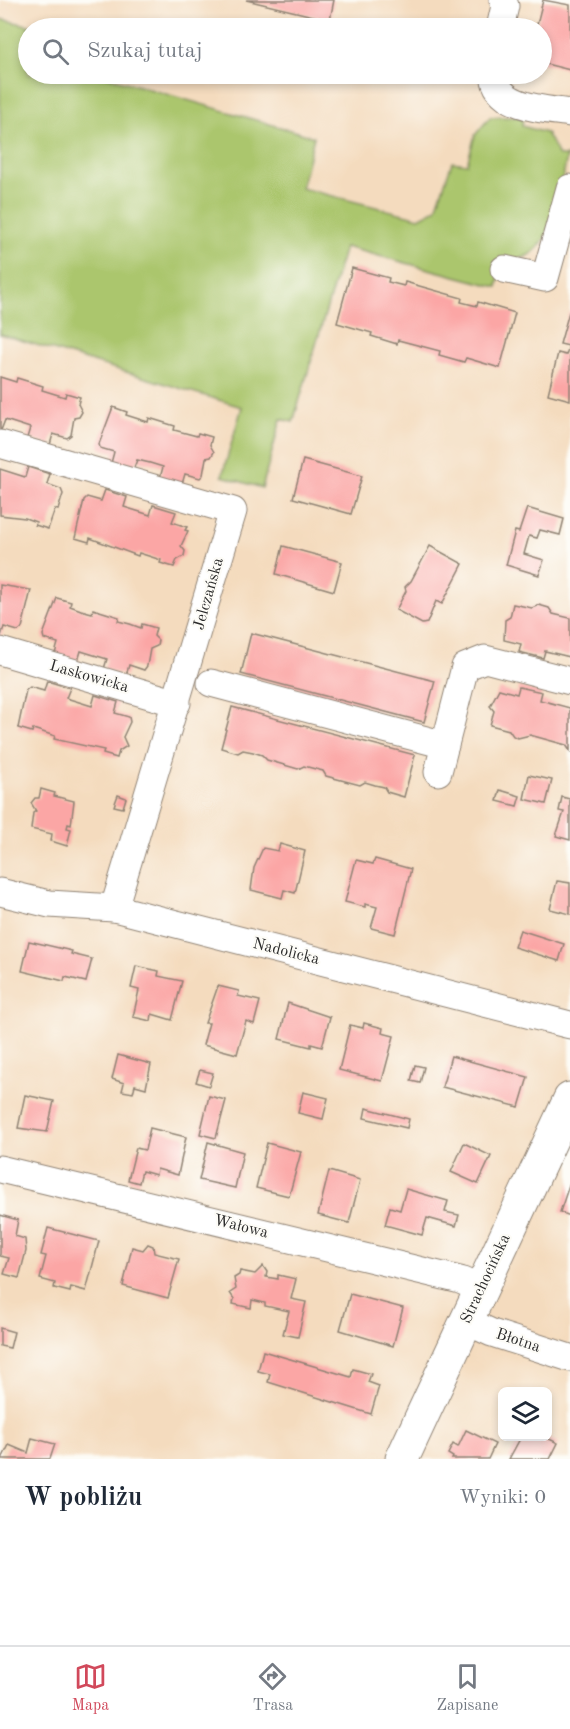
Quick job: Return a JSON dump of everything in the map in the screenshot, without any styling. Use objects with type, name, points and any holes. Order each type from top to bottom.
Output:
[{"type":"main road","name":"Strachocińska","points":[[402,1459],[570,1099]]},
{"type":"street","points":[[502,18],[503,0]]},
{"type":"street","points":[[498,84],[510,99],[528,106],[570,113]]},
{"type":"street","points":[[504,269],[545,278],[570,188]]},
{"type":"street","name":"Jelczańska","points":[[0,444],[233,512],[114,908]]},
{"type":"street","name":"Laskowicka","points":[[0,651],[177,703]]},
{"type":"street","points":[[438,772],[465,667],[485,659],[570,681]]},
{"type":"street","points":[[211,683],[445,745]]},
{"type":"street","name":"Nadolicka","points":[[0,892],[49,904],[114,908],[570,1025]]},
{"type":"street","name":"Wałowa","points":[[0,1169],[460,1280],[481,1289]]},
{"type":"street","name":"Błotna","points":[[466,1321],[492,1333],[570,1358]]},
{"type":"green space","points":[[0,19],[18,23],[18,84],[132,84],[314,137],[301,188],[419,218],[436,209],[452,162],[467,164],[475,135],[490,117],[523,117],[522,126],[546,133],[559,156],[567,156],[557,206],[544,240],[534,252],[520,258],[504,258],[497,287],[345,247],[293,422],[281,419],[262,488],[222,476],[242,407],[0,334]]},
{"type":"building","points":[[246,0],[334,0],[330,18],[322,18]]},
{"type":"building","points":[[543,0],[570,5],[570,70],[552,66],[552,18],[538,18]]},
{"type":"building","points":[[352,268],[389,278],[388,282],[404,286],[405,282],[462,298],[461,302],[477,306],[478,302],[515,313],[500,368],[466,358],[464,362],[439,355],[440,351],[398,340],[397,344],[371,336],[372,333],[337,323]]},
{"type":"building","points":[[569,312],[570,400],[548,394],[558,353],[566,355],[569,346],[560,344]]},
{"type":"building","points":[[0,377],[16,382],[17,378],[43,386],[42,390],[65,397],[66,393],[80,397],[78,404],[82,412],[79,417],[74,418],[71,435],[67,438],[53,434],[50,445],[27,438],[30,428],[5,420],[0,433]]},
{"type":"building","points":[[113,407],[127,412],[126,415],[148,422],[149,418],[175,426],[174,430],[212,437],[210,445],[214,452],[211,457],[206,458],[203,475],[200,478],[185,474],[182,484],[160,478],[163,467],[150,463],[137,460],[133,470],[111,463],[114,452],[100,448],[99,444]]},
{"type":"building","points":[[303,460],[362,476],[351,514],[293,498]]},
{"type":"building","points":[[28,467],[50,474],[47,484],[61,489],[63,494],[48,529],[35,525],[36,522],[25,518],[0,515],[0,469],[25,477]]},
{"type":"building","points":[[105,490],[127,497],[124,507],[150,515],[153,505],[176,512],[172,522],[187,527],[185,530],[188,531],[181,546],[185,551],[184,556],[177,560],[174,567],[160,563],[161,560],[139,553],[138,556],[90,538],[89,542],[75,538],[84,500],[87,497],[101,501]]},
{"type":"building","points":[[527,508],[564,519],[560,535],[540,530],[537,538],[529,536],[524,554],[544,560],[539,575],[506,565],[515,531],[519,532]]},
{"type":"building","points":[[283,546],[342,562],[334,591],[276,574]]},
{"type":"building","points":[[430,546],[463,564],[442,604],[436,601],[427,623],[422,624],[396,610],[406,591],[405,587],[411,581]]},
{"type":"building","points":[[0,585],[31,590],[22,628],[18,631],[4,627],[0,639]]},
{"type":"building","points":[[57,598],[71,602],[70,606],[81,610],[92,613],[93,609],[119,617],[118,621],[141,628],[142,624],[156,628],[154,636],[158,640],[157,646],[150,649],[144,670],[129,665],[126,676],[104,669],[107,659],[81,651],[78,661],[55,654],[58,643],[44,639],[43,635]]},
{"type":"building","points":[[513,604],[532,608],[539,605],[549,608],[553,614],[570,618],[570,657],[545,651],[543,658],[519,652],[521,644],[504,640],[505,620],[510,617]]},
{"type":"building","points":[[251,633],[435,681],[424,722],[241,674]]},
{"type":"building","points":[[47,681],[70,688],[66,698],[92,706],[95,695],[118,702],[115,713],[129,717],[130,722],[123,737],[127,746],[119,751],[117,758],[103,754],[104,750],[54,739],[55,736],[33,729],[32,732],[18,728],[26,690],[30,687],[44,691]]},
{"type":"building","points":[[519,687],[542,692],[540,700],[570,708],[570,751],[566,745],[530,735],[518,738],[513,736],[509,730],[490,725],[494,711],[490,706],[499,689],[517,694]]},
{"type":"building","points":[[232,707],[415,755],[404,797],[387,792],[384,787],[365,782],[360,785],[326,776],[323,771],[304,766],[298,769],[267,760],[262,755],[253,752],[243,750],[238,753],[221,748]]},
{"type":"building","points":[[529,775],[552,780],[546,804],[524,799]]},
{"type":"building","points":[[41,789],[55,793],[54,796],[74,801],[71,825],[68,824],[67,828],[71,829],[67,846],[51,841],[52,834],[31,829],[33,813],[36,811],[31,803],[35,798],[39,798]]},
{"type":"building","points":[[500,790],[520,796],[517,806],[497,801]]},
{"type":"building","points":[[118,795],[126,798],[123,808],[114,806]]},
{"type":"building","points":[[562,797],[570,799],[570,840],[556,836],[564,812],[559,811]]},
{"type":"building","points":[[280,844],[305,851],[295,893],[284,890],[282,898],[251,890],[254,868],[263,848],[278,851]]},
{"type":"building","points":[[375,859],[411,869],[395,934],[371,928],[377,907],[365,904],[365,907],[345,902],[356,860],[373,864]]},
{"type":"building","points":[[557,881],[570,883],[570,914],[550,909]]},
{"type":"building","points":[[520,930],[564,944],[559,961],[514,947]]},
{"type":"building","points":[[29,941],[72,951],[71,954],[92,959],[86,982],[65,977],[64,981],[22,971]]},
{"type":"building","points":[[136,966],[159,971],[158,976],[182,981],[172,1020],[152,1014],[151,1021],[133,1017],[139,990],[131,988]]},
{"type":"building","points":[[218,986],[239,991],[238,996],[260,1001],[254,1024],[246,1021],[237,1054],[203,1045],[209,1023],[205,1023]]},
{"type":"building","points":[[288,1003],[330,1017],[322,1047],[311,1044],[311,1047],[279,1039]]},
{"type":"building","points":[[364,1023],[383,1028],[382,1033],[394,1036],[382,1081],[339,1070],[350,1025],[363,1028]]},
{"type":"building","points":[[118,1055],[151,1064],[146,1088],[135,1085],[133,1093],[122,1091],[124,1083],[112,1079]]},
{"type":"building","points":[[451,1056],[528,1077],[519,1107],[442,1087]]},
{"type":"building","points":[[415,1065],[424,1067],[420,1083],[411,1081]]},
{"type":"building","points":[[200,1070],[213,1073],[209,1086],[196,1082]]},
{"type":"building","points":[[303,1092],[328,1098],[323,1119],[298,1113]]},
{"type":"building","points":[[25,1095],[54,1101],[47,1132],[18,1128]]},
{"type":"building","points":[[209,1096],[226,1100],[216,1138],[200,1134]]},
{"type":"building","points":[[366,1108],[409,1119],[407,1128],[364,1118]]},
{"type":"building","points":[[150,1128],[186,1137],[178,1175],[157,1169],[156,1175],[142,1171],[139,1183],[128,1180],[136,1148],[145,1150]]},
{"type":"building","points":[[208,1142],[243,1152],[235,1188],[199,1180]]},
{"type":"building","points":[[267,1143],[301,1152],[289,1196],[256,1188]]},
{"type":"building","points":[[464,1143],[491,1156],[478,1184],[451,1172]]},
{"type":"building","points":[[329,1171],[360,1180],[349,1223],[318,1215]]},
{"type":"building","points":[[570,1182],[570,1216],[560,1212]]},
{"type":"building","points":[[406,1189],[448,1201],[445,1212],[459,1215],[456,1226],[427,1218],[422,1235],[385,1225],[390,1207],[400,1210]]},
{"type":"building","points":[[0,1215],[18,1220],[15,1236],[25,1239],[26,1251],[19,1278],[4,1274],[9,1258],[0,1256]]},
{"type":"building","points":[[48,1228],[99,1241],[86,1291],[71,1287],[70,1292],[54,1288],[55,1283],[40,1279],[46,1256],[41,1255]]},
{"type":"building","points":[[148,1244],[153,1246],[154,1253],[179,1259],[168,1298],[123,1286],[132,1247],[143,1250]]},
{"type":"building","points":[[263,1266],[267,1272],[266,1277],[278,1279],[278,1275],[296,1279],[291,1299],[306,1302],[298,1337],[283,1334],[289,1311],[265,1306],[265,1303],[252,1300],[251,1308],[233,1304],[234,1299],[230,1293],[236,1289],[234,1278],[239,1275],[240,1271],[255,1274]]},
{"type":"building","points":[[350,1294],[403,1308],[393,1346],[340,1330]]},
{"type":"building","points":[[0,1328],[14,1332],[10,1348],[0,1346]]},
{"type":"building","points":[[263,1351],[351,1377],[353,1369],[371,1374],[368,1382],[379,1386],[371,1414],[268,1382],[270,1374],[258,1371]]},
{"type":"building","points":[[466,1430],[495,1444],[488,1459],[452,1459],[453,1457],[448,1454],[453,1444],[458,1447]]},
{"type":"building","points":[[32,1438],[55,1444],[50,1459],[2,1459],[9,1445],[28,1453]]},
{"type":"building","points":[[552,1440],[558,1443],[550,1459],[509,1459],[519,1441]]}]
